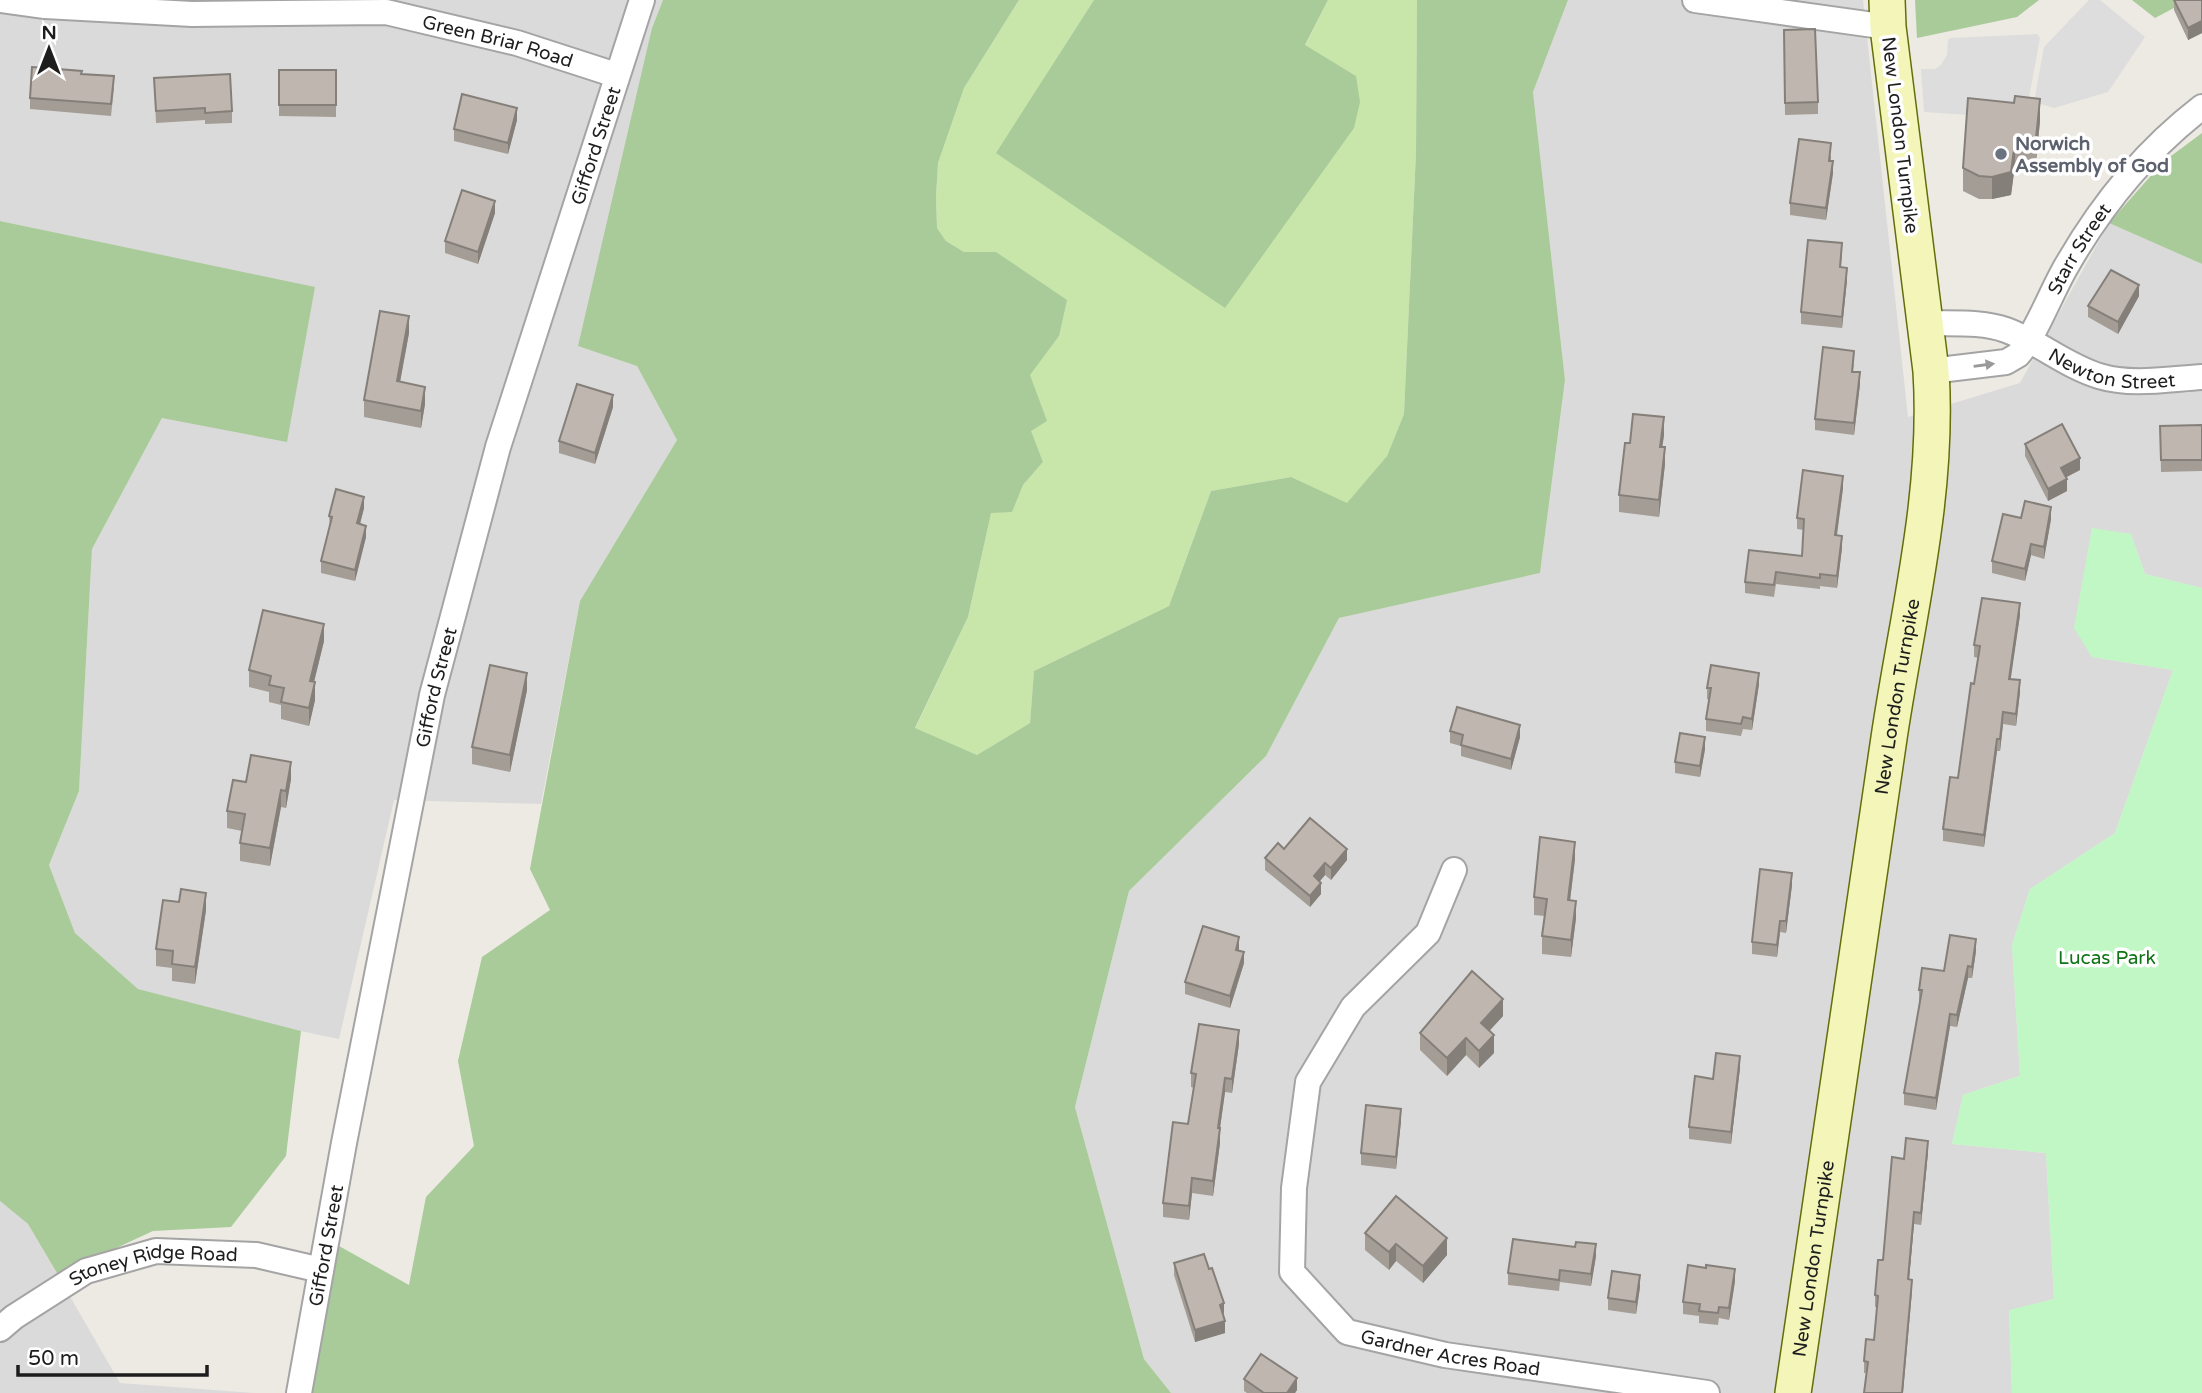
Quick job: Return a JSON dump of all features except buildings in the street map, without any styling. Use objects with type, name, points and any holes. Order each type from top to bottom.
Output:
[{"type":"main road","name":"New London Turnpike","points":[[1793,1393],[1899,667],[1929,490],[1933,420],[1931,371],[1887,14]]},
{"type":"street","name":"Green Briar Road","points":[[0,0],[192,14],[386,12],[517,43],[616,75]]},
{"type":"street","name":"Gifford Street","points":[[299,1393],[432,695],[498,447],[642,0]]},
{"type":"street","points":[[1695,0],[1887,14]]},
{"type":"street","name":"Starr Street","points":[[1931,371],[2006,362],[2018,355],[2101,210],[2153,150],[2202,107]]},
{"type":"street","points":[[1926,323],[1981,324],[2005,330],[2027,340]]},
{"type":"street","name":"Newton Street","points":[[2027,340],[2080,369],[2106,378],[2131,380],[2202,377]]},
{"type":"street","name":"Gardner Acres Road","points":[[1454,870],[1428,933],[1353,1007],[1308,1082],[1294,1188],[1292,1272],[1347,1332],[1445,1355],[1707,1393]]},
{"type":"street","name":"Stoney Ridge Road","points":[[0,1329],[14,1317],[86,1271],[156,1251],[256,1255],[321,1270]]},
{"type":"shaded area","points":[[0,0],[663,0],[652,28],[637,366],[677,440],[580,601],[541,804],[394,800],[339,1039],[276,1026],[138,989],[75,933],[49,865],[79,791],[92,549],[162,418],[315,288],[0,221]]},
{"type":"shaded area","points":[[1568,0],[1863,0],[1908,417],[2020,383],[2109,223],[2202,264],[2202,588],[2145,574],[2131,534],[2092,529],[2075,628],[2092,657],[2173,670],[2115,833],[2030,889],[2012,945],[2020,1076],[1963,1095],[1952,1144],[2046,1153],[2054,1299],[2009,1311],[2012,1393],[1171,1393],[1144,1359],[1075,1107],[1129,891],[1266,756],[1339,618],[1540,573],[1565,380],[1533,92]]},
{"type":"shaded area","points":[[2089,0],[2100,0],[2145,37],[2108,92],[2054,108],[2034,102],[2044,47]]},
{"type":"shaded area","points":[[2037,34],[2040,38],[2027,109],[1969,115],[1924,112],[1921,69],[1935,69],[1941,65],[1947,55],[1950,38]]},
{"type":"shaded area","points":[[0,1201],[28,1224],[120,1383],[254,1393],[0,1393]]},
{"type":"green space","points":[[663,0],[1019,0],[964,88],[938,163],[936,197],[937,228],[946,241],[964,252],[996,252],[1067,300],[1059,336],[1030,375],[1047,421],[1031,431],[1043,462],[1023,485],[1012,512],[991,513],[968,617],[915,728],[977,755],[1030,723],[1034,671],[1169,606],[1211,491],[1291,477],[1347,503],[1387,456],[1404,414],[1416,153],[1417,0],[1568,0],[1533,92],[1565,380],[1540,573],[1339,618],[1266,756],[1129,891],[1075,1107],[1144,1359],[1171,1393],[311,1393],[339,1246],[409,1285],[426,1197],[474,1146],[458,1061],[482,957],[550,910],[530,869],[580,601],[677,440],[637,366],[578,346],[652,28]]},
{"type":"green space","points":[[1019,0],[1094,0],[997,153],[1356,76],[1305,46],[1328,0],[1417,0],[1416,153],[1404,414],[1387,456],[1347,504],[1291,477],[1211,491],[1169,606],[1034,671],[1030,723],[977,755],[915,729],[968,617],[991,512],[1012,511],[1023,485],[1043,462],[1030,431],[1046,420],[1029,375],[1059,336],[996,253],[964,252],[946,241],[937,228],[936,197],[938,163],[964,88]]},
{"type":"green space","points":[[1094,0],[1328,0],[1305,45],[1356,76],[1360,102],[1354,128],[1225,308],[996,153]]},
{"type":"green space","points":[[1915,0],[2039,0],[2017,17],[1917,38]]},
{"type":"green space","points":[[2132,0],[2189,0],[2155,18]]},
{"type":"green space","points":[[2202,133],[2202,264],[2109,223],[2163,162]]},
{"type":"green space","points":[[0,221],[315,287],[287,442],[162,418],[92,549],[79,791],[49,865],[75,933],[138,989],[301,1031],[286,1156],[231,1227],[153,1231],[58,1275],[28,1224],[0,1201]]},
{"type":"green space","name":"Lucas Park","points":[[2092,528],[2131,534],[2145,574],[2202,588],[2202,1393],[2012,1393],[2009,1310],[2054,1299],[2046,1153],[1952,1144],[1963,1095],[2020,1076],[2012,945],[2030,889],[2115,833],[2173,670],[2092,657],[2074,628]]},
{"type":"place","name":"Norwich Assembly of God","points":[[2001,154]]}]
